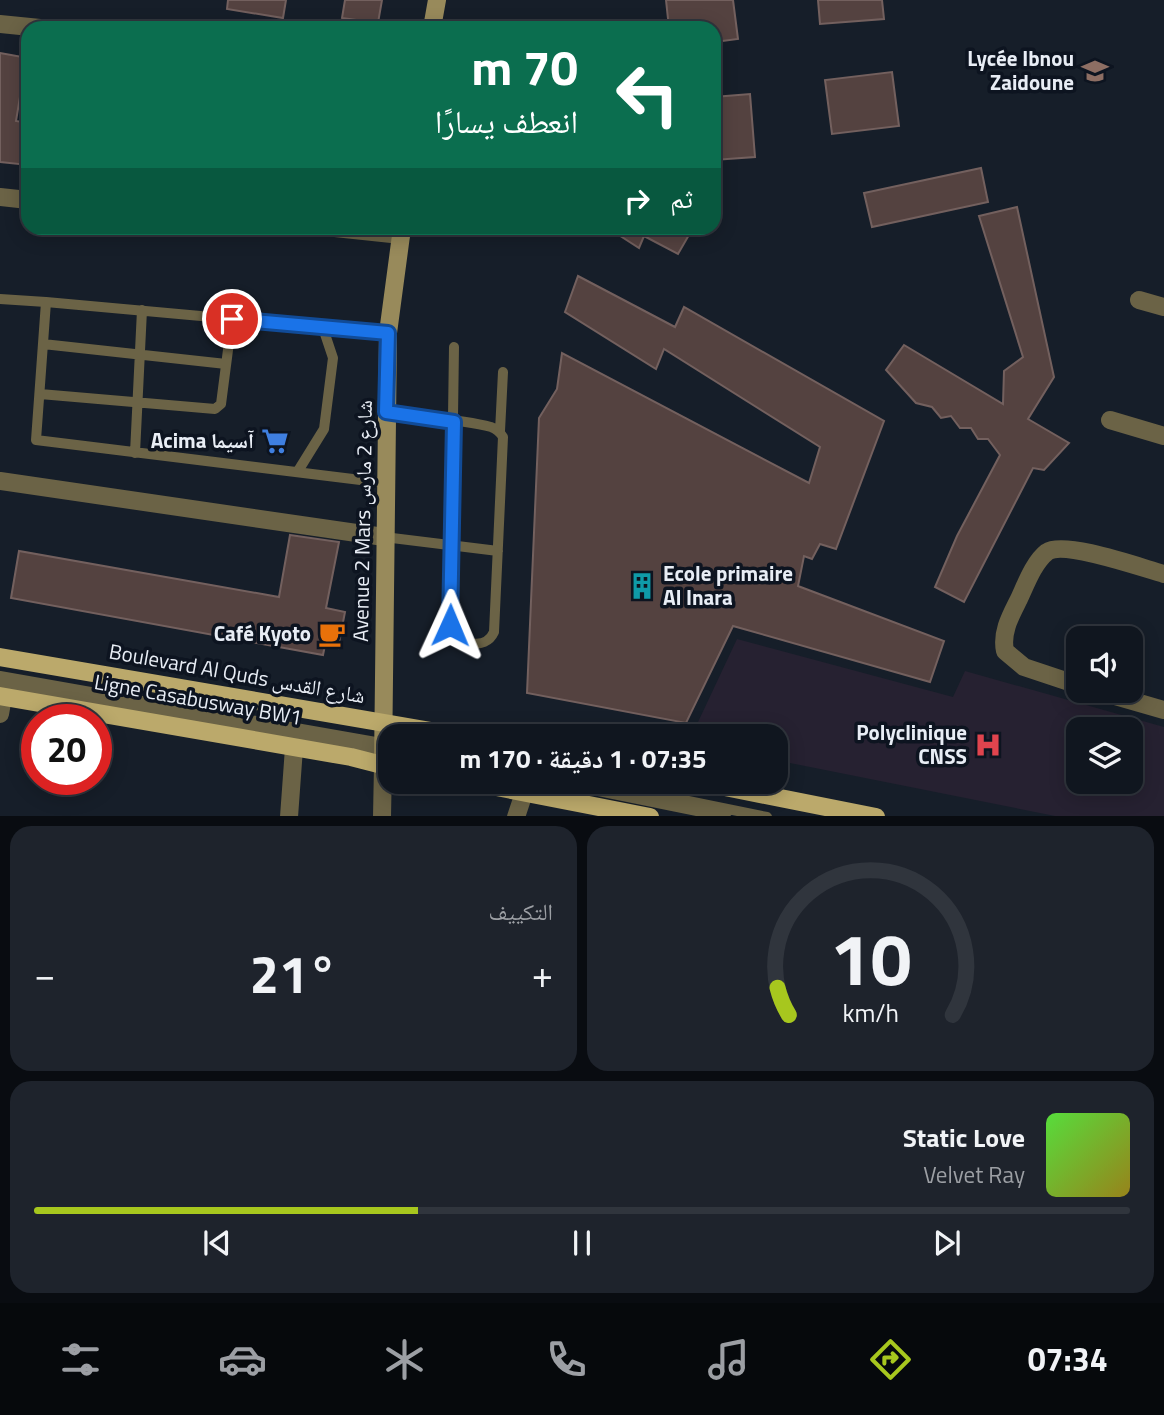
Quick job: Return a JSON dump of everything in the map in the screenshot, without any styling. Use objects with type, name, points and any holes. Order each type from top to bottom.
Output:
[{"type":"main road","points":[[433,21],[437,0]]},
{"type":"main road","name":"Avenue 2 Mars شارع 2 مارس","points":[[386,723],[384,537],[388,333],[400,235]]},
{"type":"main road","name":"Boulevard Al Quds شارع القدس","points":[[0,657],[392,724]]},
{"type":"main road","points":[[1,698],[295,748],[378,753]]},
{"type":"main road","points":[[528,794],[618,814],[639,816]]},
{"type":"main road","points":[[760,794],[871,816]]},
{"type":"street","points":[[0,24],[21,26]]},
{"type":"street","points":[[0,197],[21,199]]},
{"type":"street","points":[[1139,300],[1164,307]]},
{"type":"street","points":[[1110,420],[1164,436]]},
{"type":"street","points":[[0,481],[384,537]]},
{"type":"street","points":[[1066,681],[1016,663],[1005,650],[1004,644],[1009,622],[1029,580],[1050,550],[1080,551],[1164,574]]},
{"type":"street","points":[[1140,703],[1164,710]]},
{"type":"street","points":[[289,816],[295,748]]},
{"type":"street","name":"Avenue 2 Mars شارع 2 مارس","points":[[382,816],[384,794]]},
{"type":"street","points":[[516,816],[524,794]]},
{"type":"lane","points":[[0,299],[388,333]]},
{"type":"lane","points":[[46,302],[36,440],[385,483]]},
{"type":"lane","points":[[135,453],[142,310]]},
{"type":"lane","points":[[40,394],[215,409],[221,404],[232,319]]},
{"type":"lane","points":[[298,471],[324,429],[333,358],[323,328]]},
{"type":"lane","points":[[43,344],[226,364]]},
{"type":"lane","points":[[454,347],[450,625],[460,640],[483,644],[490,640],[494,632],[503,437],[500,431],[503,372]]},
{"type":"lane","points":[[386,412],[500,431]]},
{"type":"lane","points":[[384,537],[498,551]]},
{"type":"lane","name":"Ligne Casabusway BW1","points":[[0,677],[378,752]]},
{"type":"lane","name":"Ligne Casabusway BW1","points":[[1,698],[378,753]]},
{"type":"lane","points":[[613,794],[721,816]]},
{"type":"lane","points":[[654,794],[762,816]]},
{"type":"shaded area","points":[[737,639],[953,697],[965,671],[1066,699],[1066,703],[1079,703],[1128,717],[1066,717],[1066,794],[1143,794],[1143,721],[1164,727],[1164,816],[1055,816],[788,763],[788,724],[697,724]]},
{"type":"building","points":[[228,0],[286,0],[283,18],[227,9]]},
{"type":"building","points":[[345,0],[382,0],[378,21],[342,18]]},
{"type":"building","points":[[666,0],[733,0],[738,39],[721,41],[721,21],[668,21]]},
{"type":"building","points":[[818,0],[882,0],[884,19],[820,24]]},
{"type":"building","points":[[0,53],[21,57],[21,91],[16,121],[21,122],[21,164],[0,162]]},
{"type":"building","points":[[892,72],[899,126],[832,134],[825,80]]},
{"type":"building","points":[[750,94],[755,157],[721,159],[721,96]]},
{"type":"building","points":[[981,168],[988,202],[872,227],[864,193]]},
{"type":"building","points":[[1017,207],[1054,377],[1028,419],[1069,443],[1044,470],[1033,468],[964,602],[935,587],[957,536],[1000,455],[988,439],[978,439],[971,428],[960,428],[951,416],[941,418],[932,407],[916,403],[886,370],[904,345],[1003,404],[1004,371],[1023,357],[979,216]]},
{"type":"building","points":[[619,235],[689,235],[678,254],[644,236],[639,248]]},
{"type":"building","name":"Ecole primaire Al Inara","points":[[578,276],[675,327],[684,307],[884,421],[836,549],[820,544],[812,559],[804,556],[798,586],[944,641],[930,682],[733,626],[686,723],[527,693],[539,418],[557,389],[562,353],[809,483],[820,447],[664,349],[656,369],[565,312]]},
{"type":"building","points":[[290,535],[339,542],[326,608],[345,612],[338,648],[325,645],[323,655],[11,598],[19,551],[279,597]]},
{"type":"place","name":"Lycée Ibnou Zaidoune","points":[[1095,71]]},
{"type":"place","name":"Acima آسيما","points":[[275,441]]},
{"type":"place","name":"Ecole primaire Al Inara","points":[[642,586]]},
{"type":"place","name":"Café Kyoto","points":[[332,634]]},
{"type":"place","name":"Polyclinique CNSS","points":[[988,745]]},
{"type":"route","points":[[232,319],[388,333],[386,412],[454,422],[450,625]]}]
